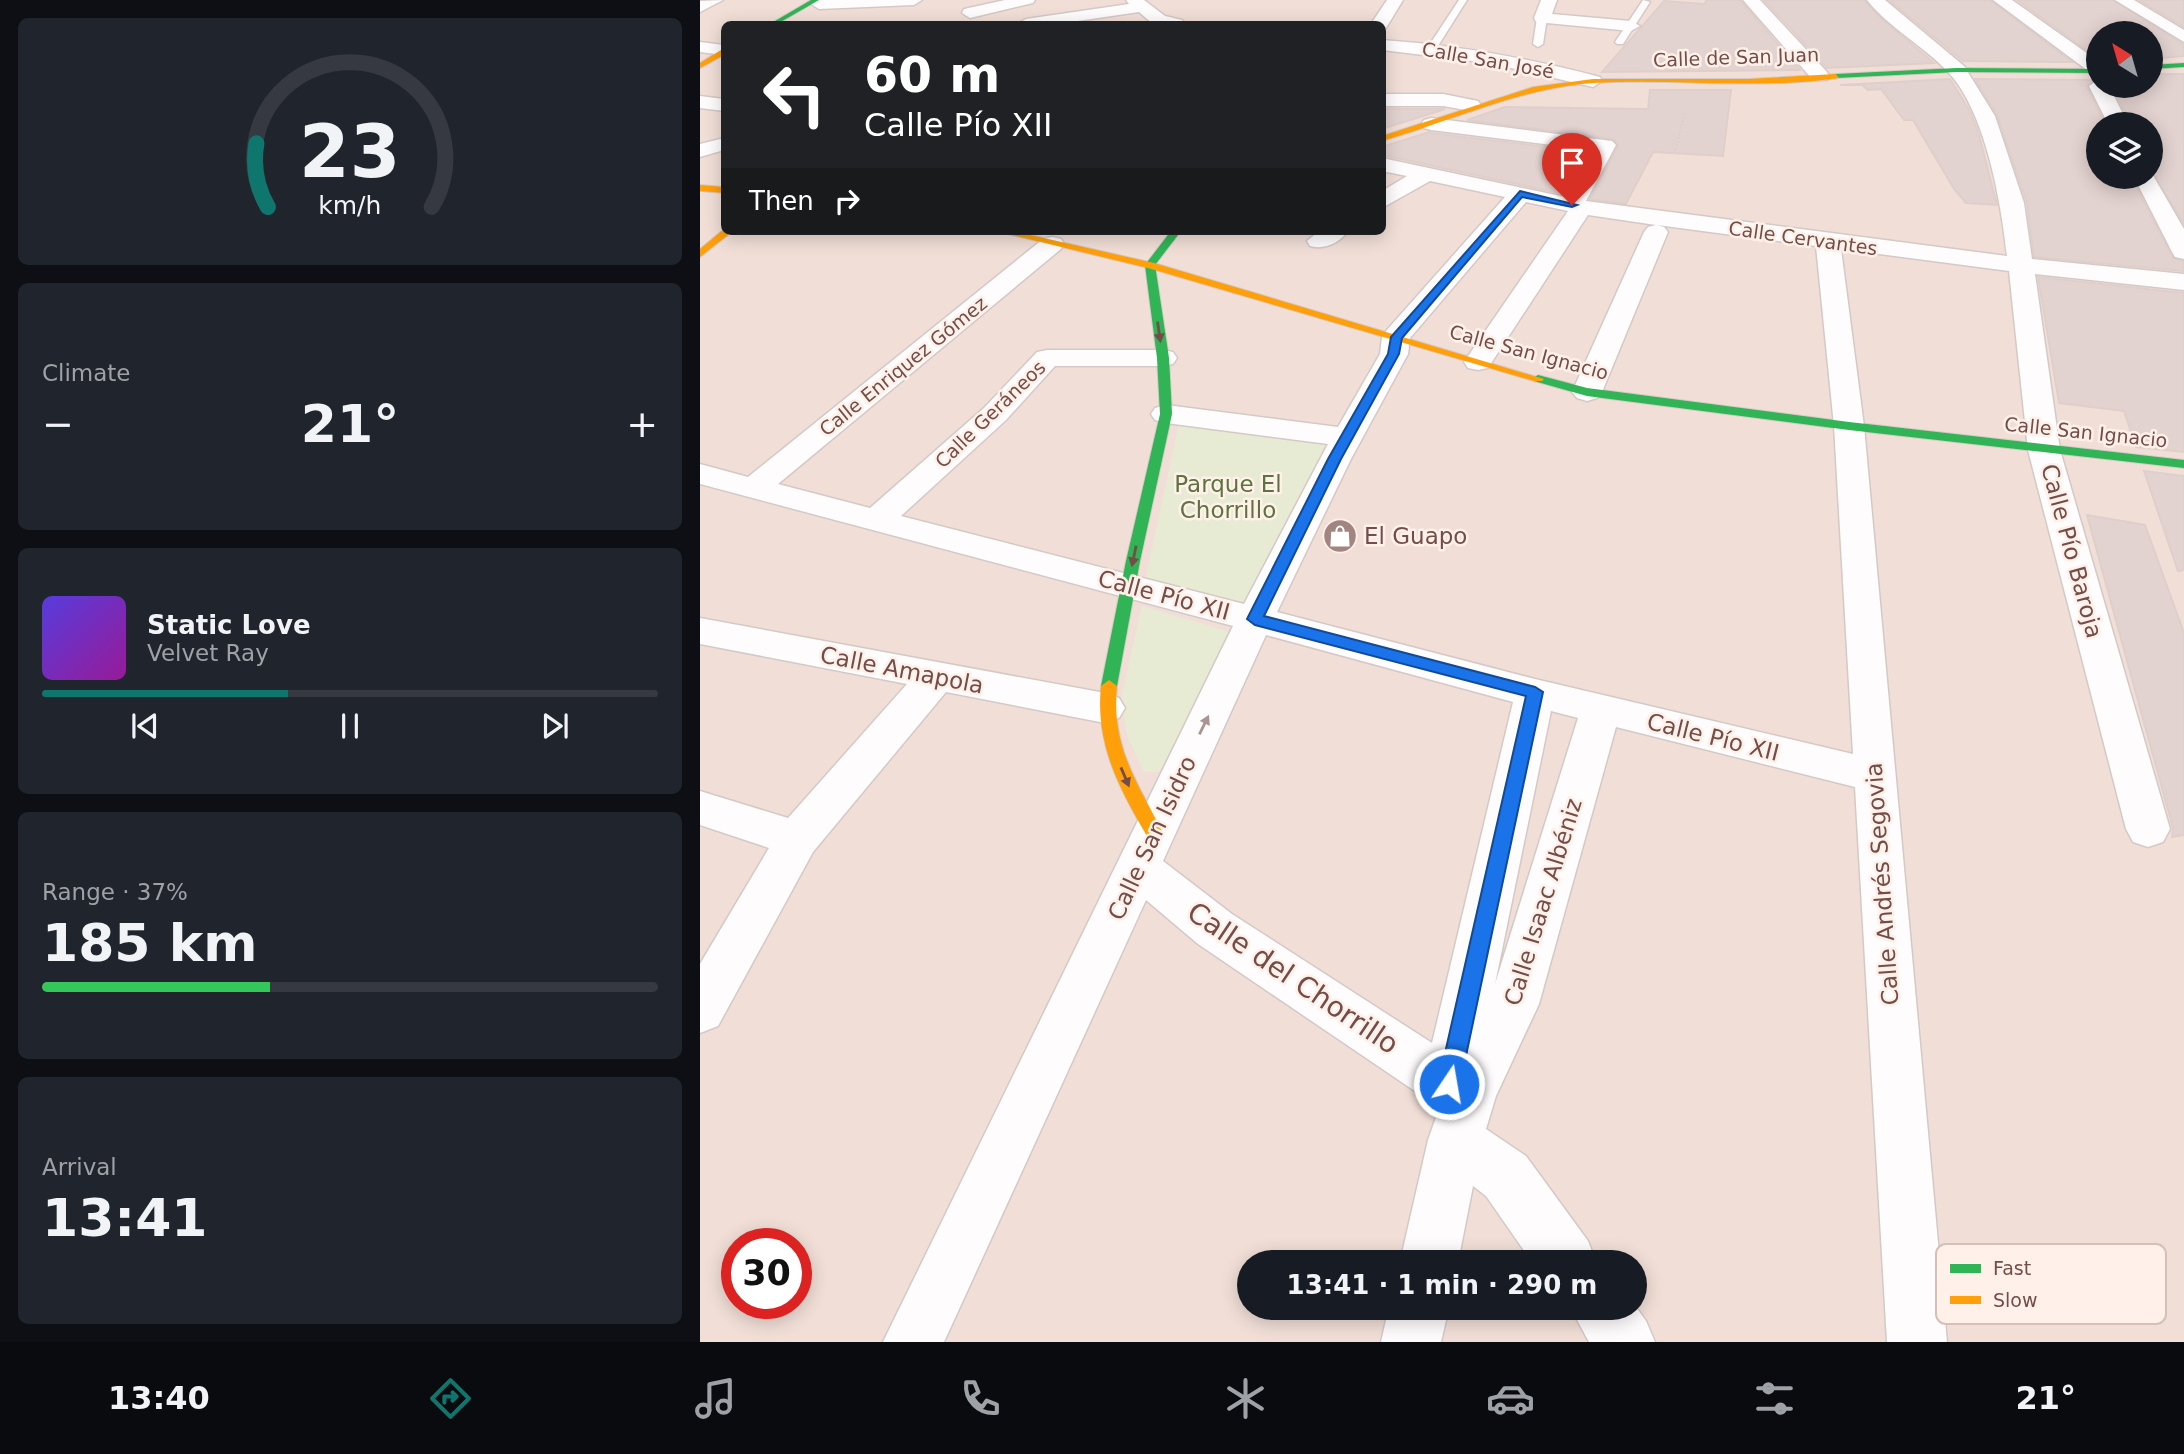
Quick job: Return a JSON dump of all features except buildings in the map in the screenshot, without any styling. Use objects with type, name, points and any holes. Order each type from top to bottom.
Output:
[{"type":"street","points":[[700,7],[715,0]]},
{"type":"street","points":[[778,21],[816,0]]},
{"type":"street","points":[[827,0],[819,4],[914,0]]},
{"type":"street","points":[[956,21],[970,13],[983,0]]},
{"type":"street","points":[[970,13],[1027,0]]},
{"type":"street","points":[[1382,21],[1395,0]]},
{"type":"street","points":[[1549,0],[1542,18],[1631,26]]},
{"type":"street","points":[[1751,0],[1819,76]]},
{"type":"street","name":"Calle Pío Baroja","points":[[1875,0],[1957,71],[1985,116],[2012,203],[2044,450],[2148,829]]},
{"type":"street","points":[[2001,0],[2086,62]]},
{"type":"street","points":[[2123,0],[2184,37]]},
{"type":"street","points":[[1042,21],[1138,3],[1162,21]]},
{"type":"street","name":"Calle San José","points":[[1386,45],[1468,53],[1549,69],[1593,82]]},
{"type":"street","points":[[700,47],[721,50]]},
{"type":"street","points":[[700,66],[721,53]]},
{"type":"street","points":[[2163,66],[2184,65]]},
{"type":"street","name":"Calle de San Juan","points":[[1386,138],[1476,106],[1536,89],[1593,82],[1748,81],[1957,71],[2086,71]]},
{"type":"street","points":[[1386,100],[1443,100],[1476,106]]},
{"type":"street","points":[[700,102],[721,105]]},
{"type":"street","points":[[1431,124],[1605,145],[1577,206],[1478,362]]},
{"type":"street","points":[[700,151],[721,145]]},
{"type":"street","name":"Calle Cervantes","points":[[1386,165],[1577,206],[1692,223],[1828,242],[2184,282]]},
{"type":"street","points":[[1386,199],[1426,174]]},
{"type":"street","points":[[700,188],[721,190]]},
{"type":"street","points":[[2151,189],[2184,252]]},
{"type":"street","points":[[1396,337],[1520,194]]},
{"type":"street","points":[[1587,392],[1656,232]]},
{"type":"street","points":[[700,254],[723,235]]},
{"type":"street","name":"Calle San Ignacio","points":[[1016,235],[1150,265],[1587,392],[2044,450],[2184,464]]},
{"type":"street","points":[[1150,265],[1173,235]]},
{"type":"street","name":"Calle Andrés Segovia","points":[[1828,242],[1849,426],[1917,1342]]},
{"type":"street","name":"Calle Enriquez Gómez","points":[[754,488],[1052,244]]},
{"type":"street","name":"Calle del Chorrillo","points":[[1150,265],[1163,358],[1166,414],[1105,708],[1111,745],[1135,802],[1146,850],[1215,929],[1459,1105],[1558,1250]]},
{"type":"street","name":"Calle San Isidro","points":[[913,1342],[1255,619],[1347,437],[1394,354],[1396,337]]},
{"type":"street","name":"Calle Geráneos","points":[[877,519],[995,415],[1047,358],[1163,358]]},
{"type":"street","points":[[1166,414],[1347,437]]},
{"type":"street","name":"Calle Pío XII","points":[[700,474],[1601,709],[1874,775]]},
{"type":"street","name":"Calle Amapola","points":[[700,631],[1105,708]]},
{"type":"street","points":[[700,1010],[797,839],[936,677]]},
{"type":"street","name":"Calle Isaac Albéniz","points":[[1431,1250],[1535,692]]},
{"type":"street","name":"Calle Isaac Albéniz","points":[[1459,1105],[1514,1004],[1601,709]]},
{"type":"street","points":[[700,808],[797,839]]},
{"type":"street","points":[[1411,1342],[1416,1320]]},
{"type":"street","points":[[1609,1320],[1625,1342]]},
{"type":"lane","points":[[1435,44],[1463,0]]},
{"type":"lane","points":[[1620,42],[1646,2]]},
{"type":"lane","points":[[1538,44],[1542,18]]},
{"type":"path","points":[[1675,151],[1691,80]]},
{"type":"shaded area","points":[[700,0],[2184,0],[2184,1342],[700,1342]]},
{"type":"green space","name":"Parque El Chorrillo","points":[[1179,424],[1329,443],[1244,604],[1146,577]]},
{"type":"green space","points":[[1142,606],[1233,633],[1159,772],[1144,772],[1128,738],[1121,701]]},
{"type":"traffic: fast","points":[[778,21],[816,0]]},
{"type":"traffic: fast","points":[[2163,66],[2184,65]]},
{"type":"traffic: fast","points":[[1836,76],[1957,70],[2086,71]]},
{"type":"traffic: fast","points":[[1150,265],[1173,235]]},
{"type":"traffic: fast","points":[[1109,686],[1133,561],[1166,414],[1163,358],[1150,265]]},
{"type":"traffic: fast","points":[[1538,379],[1587,392],[1849,426],[2184,464]]},
{"type":"traffic: slow","points":[[700,66],[721,54]]},
{"type":"traffic: slow","points":[[1386,138],[1536,89],[1593,81],[1748,81],[1836,76]]},
{"type":"traffic: slow","points":[[700,188],[721,190]]},
{"type":"traffic: slow","points":[[700,254],[723,235]]},
{"type":"traffic: slow","points":[[1018,235],[1150,265],[1538,379]]},
{"type":"traffic: slow","points":[[1109,686],[1107,705],[1112,743],[1125,779],[1153,831]]},
{"type":"place","name":"El Guapo","points":[[1340,536]]},
{"type":"route","points":[[1449,1084],[1535,692],[1255,619],[1335,459],[1394,354],[1396,337],[1520,194],[1572,205]]}]
